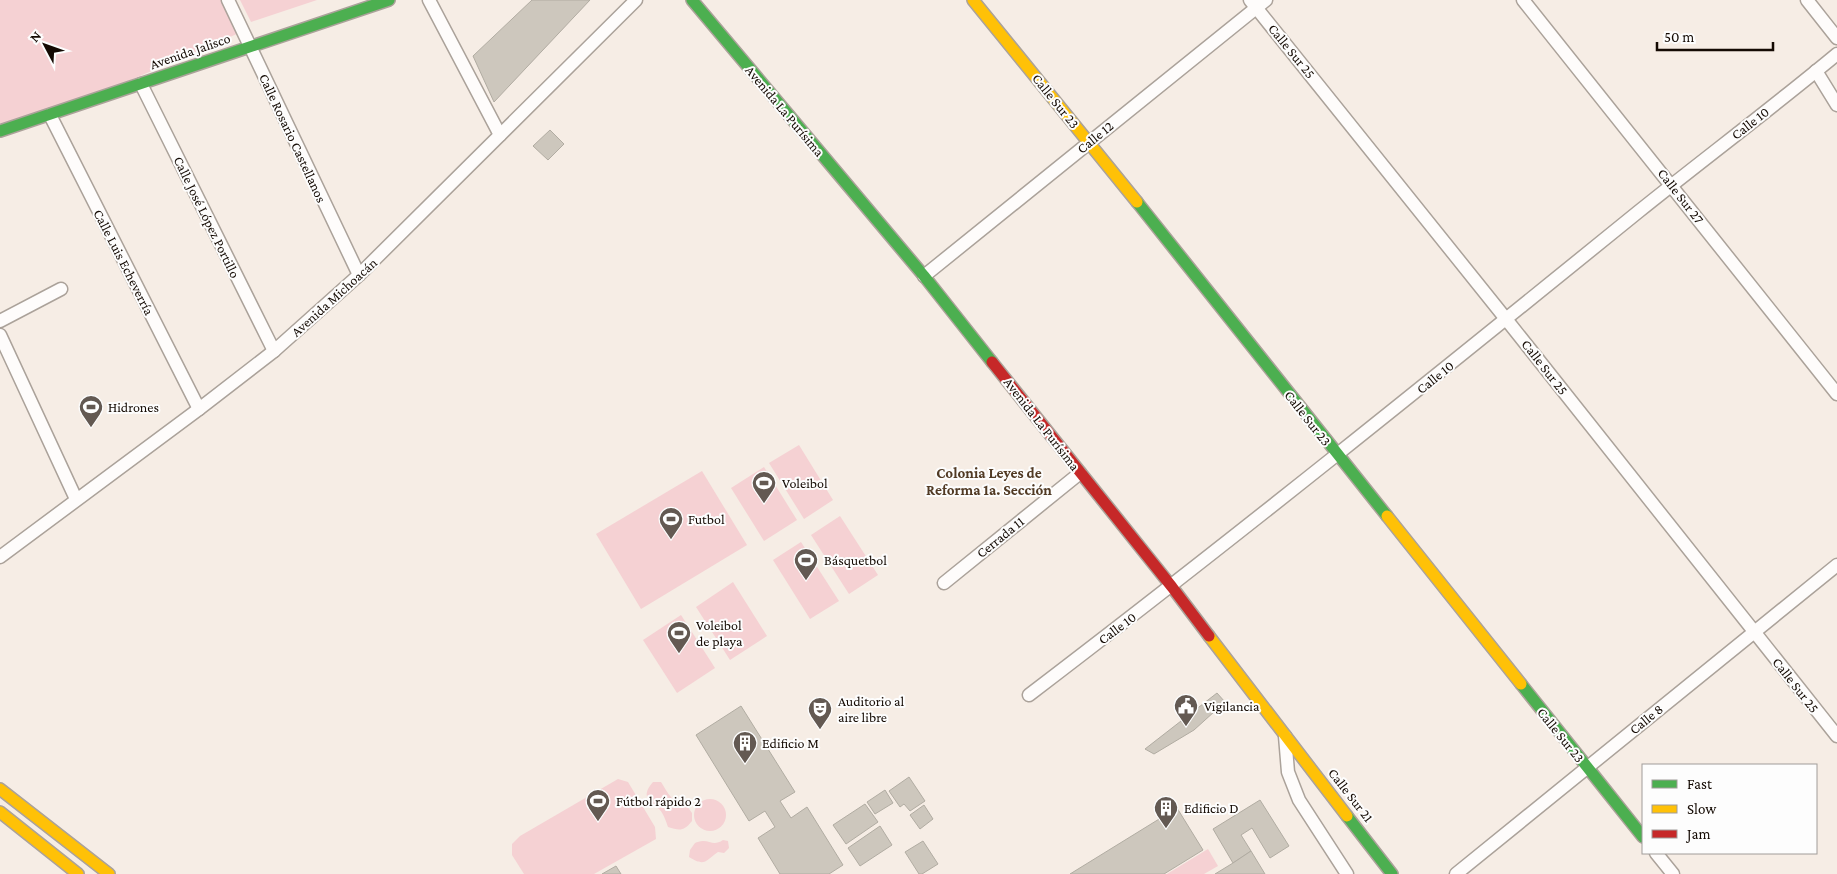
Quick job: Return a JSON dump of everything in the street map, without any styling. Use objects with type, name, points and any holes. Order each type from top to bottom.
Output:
[{"type":"street","name":"Calle Rosario Castellanos","points":[[228,0],[359,275]]},
{"type":"street","name":"Avenida Jalisco","points":[[0,131],[389,0]]},
{"type":"street","points":[[429,0],[500,135]]},
{"type":"street","name":"Avenida Michoacán","points":[[0,557],[274,351],[359,275],[636,0]]},
{"type":"street","name":"Avenida La Purísima","points":[[692,0],[924,276],[1172,587],[1285,736]]},
{"type":"street","name":"Calle Sur 23","points":[[973,0],[1089,142],[1642,836]]},
{"type":"street","name":"Calle Sur 27","points":[[1523,0],[1837,394]]},
{"type":"street","points":[[1807,0],[1837,38]]},
{"type":"street","name":"Calle 12","points":[[924,276],[1258,3]]},
{"type":"street","name":"Calle Sur 25","points":[[1258,3],[1837,736]]},
{"type":"street","name":"Calle 10","points":[[1029,695],[1172,587],[1837,54]]},
{"type":"street","points":[[1816,71],[1837,104]]},
{"type":"street","name":"Calle José López Portillo","points":[[141,84],[274,351]]},
{"type":"street","name":"Calle Luis Echeverría","points":[[50,115],[199,409]]},
{"type":"street","points":[[0,321],[61,288]]},
{"type":"street","points":[[0,335],[76,499]]},
{"type":"street","name":"Cerrada 11","points":[[944,583],[1080,473]]},
{"type":"street","name":"Calle 8","points":[[1456,874],[1837,565]]},
{"type":"street","points":[[1285,736],[1288,772],[1299,800],[1346,874]]},
{"type":"street","name":"Calle Sur 21","points":[[1285,736],[1392,874]]},
{"type":"street","points":[[0,788],[109,874]]},
{"type":"street","points":[[0,812],[78,874]]},
{"type":"street","points":[[1657,854],[1673,874]]},
{"type":"shaded area","points":[[0,0],[229,0],[246,30],[50,115],[0,128]]},
{"type":"shaded area","points":[[240,0],[317,0],[251,22]]},
{"type":"shaded area","points":[[799,445],[833,500],[804,519],[769,463]]},
{"type":"shaded area","name":"Voleibol","points":[[764,467],[797,520],[764,541],[731,488]]},
{"type":"shaded area","name":"Futbol","points":[[702,471],[747,545],[641,609],[596,534]]},
{"type":"shaded area","name":"Básquetbol","points":[[840,516],[878,575],[849,594],[811,535]]},
{"type":"shaded area","name":"Básquetbol","points":[[801,542],[839,601],[810,619],[773,560]]},
{"type":"shaded area","name":"Voleibol de playa","points":[[733,582],[767,636],[730,660],[696,607]]},
{"type":"shaded area","name":"Voleibol de playa","points":[[681,615],[715,668],[677,693],[643,640]]},
{"type":"shaded area","name":"Fútbol rápido 2","points":[[618,779],[628,782],[655,827],[656,839],[594,874],[524,874],[512,855],[512,844],[520,836]]},
{"type":"shaded area","points":[[653,782],[661,782],[674,800],[687,806],[692,813],[692,821],[687,827],[679,829],[668,827],[661,812],[647,797],[647,791]]},
{"type":"shaded area","points":[[710,799],[721,804],[726,815],[721,826],[710,831],[699,826],[694,815],[699,804]]},
{"type":"shaded area","points":[[723,840],[728,841],[729,848],[724,853],[718,852],[705,862],[698,862],[689,857],[690,850],[695,843],[703,841],[715,843]]},
{"type":"shaded area","points":[[1208,849],[1218,866],[1204,874],[1167,874]]},
{"type":"building","points":[[532,0],[590,0],[494,102],[473,56]]},
{"type":"building","points":[[550,130],[564,144],[548,160],[533,146]]},
{"type":"building","points":[[1217,693],[1225,702],[1194,730],[1154,754],[1145,749]]},
{"type":"building","name":"Edificio M","points":[[741,706],[795,792],[780,801],[791,818],[807,807],[843,865],[829,874],[780,874],[758,838],[775,827],[765,811],[749,821],[696,735]]},
{"type":"building","points":[[909,777],[925,801],[910,811],[904,804],[900,807],[889,791]]},
{"type":"building","points":[[885,790],[893,803],[875,814],[867,802]]},
{"type":"building","points":[[1260,800],[1289,846],[1270,858],[1252,828],[1241,835],[1251,851],[1233,863],[1213,829]]},
{"type":"building","points":[[865,804],[878,822],[846,844],[833,825]]},
{"type":"building","points":[[924,805],[933,819],[920,829],[910,815]]},
{"type":"building","name":"Edificio D","points":[[1177,808],[1203,850],[1164,874],[1070,874]]},
{"type":"building","points":[[880,826],[892,845],[860,866],[848,848]]},
{"type":"building","points":[[923,841],[938,864],[919,874],[905,852]]},
{"type":"building","points":[[1251,851],[1265,874],[1215,874],[1233,863]]},
{"type":"building","points":[[616,866],[621,874],[602,874]]},
{"type":"traffic: fast","points":[[0,131],[389,0]]},
{"type":"traffic: fast","points":[[692,0],[924,276],[992,362]]},
{"type":"traffic: fast","points":[[1137,202],[1387,516]]},
{"type":"traffic: fast","points":[[1521,684],[1642,836]]},
{"type":"traffic: fast","points":[[1347,816],[1392,874]]},
{"type":"traffic: slow","points":[[973,0],[1137,202]]},
{"type":"traffic: slow","points":[[1387,516],[1521,684]]},
{"type":"traffic: slow","points":[[1209,636],[1347,816]]},
{"type":"traffic: slow","points":[[0,789],[109,874]]},
{"type":"traffic: slow","points":[[0,812],[78,874]]},
{"type":"traffic: jam","points":[[992,362],[1209,636]]},
{"type":"place","name":"Hidrones","points":[[91,428]]},
{"type":"place","name":"Voleibol","points":[[764,504]]},
{"type":"place","name":"Futbol","points":[[671,540]]},
{"type":"place","name":"Básquetbol","points":[[806,581]]},
{"type":"place","name":"Voleibol de playa","points":[[679,654]]},
{"type":"place","name":"Vigilancia","points":[[1186,727]]},
{"type":"place","name":"Auditorio al aire libre","points":[[820,730]]},
{"type":"place","name":"Edificio M","points":[[745,764]]},
{"type":"place","name":"Fútbol rápido 2","points":[[598,822]]},
{"type":"place","name":"Edificio D","points":[[1166,829]]},
{"type":"district","name":"Colonia Leyes de Reforma 1a. Sección","points":[[989,482]]}]
